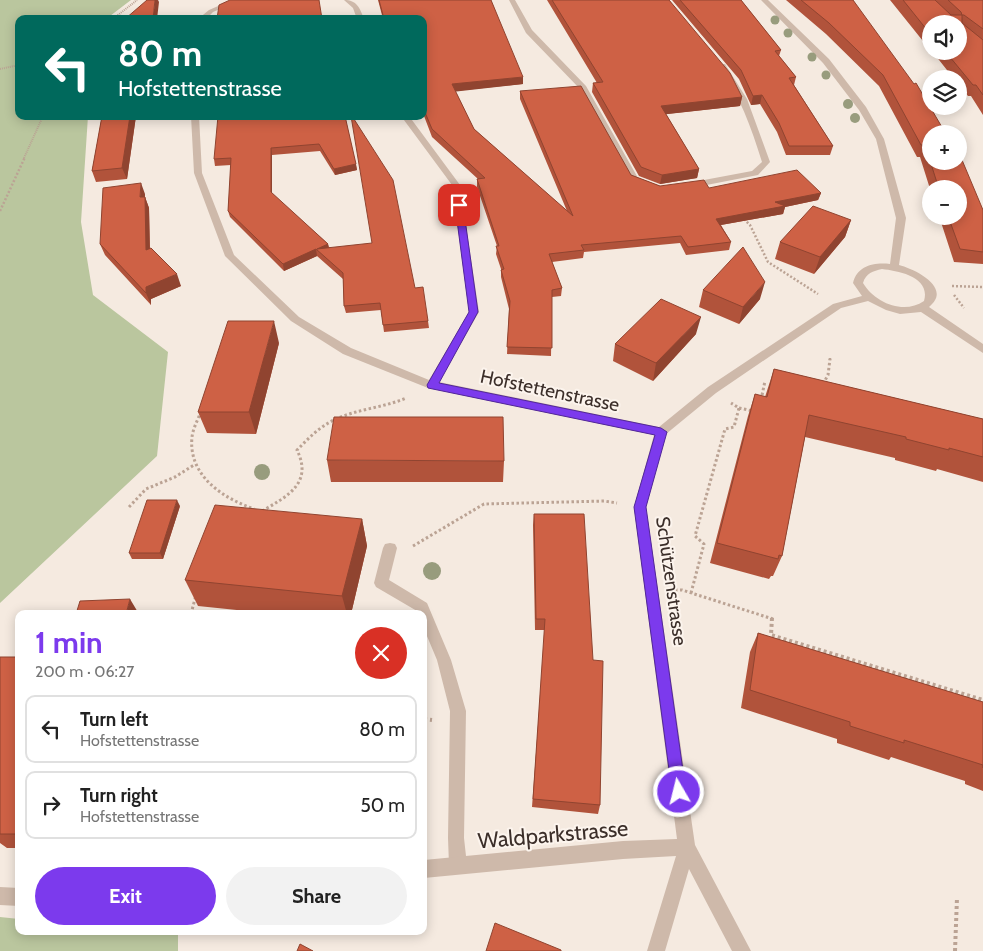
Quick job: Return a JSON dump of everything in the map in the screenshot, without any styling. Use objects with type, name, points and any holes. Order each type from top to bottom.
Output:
[{"type":"street","points":[[206,15],[238,0]]},
{"type":"street","points":[[347,0],[356,7],[359,15]]},
{"type":"street","points":[[512,0],[529,31],[583,88],[635,180],[659,189]]},
{"type":"street","points":[[764,0],[826,61],[863,109],[880,139],[901,218],[894,267]]},
{"type":"street","points":[[679,186],[755,173],[766,162],[756,129],[734,80],[715,58]]},
{"type":"street","name":"Hofstettenstrasse","points":[[195,120],[198,173],[230,256],[295,318],[347,351],[428,383],[661,432]]},
{"type":"street","points":[[408,120],[456,185],[474,312],[428,383]]},
{"type":"street","points":[[894,267],[906,270],[926,282],[931,297],[928,303],[921,307],[900,310],[876,304],[867,298],[858,283],[859,276],[864,271],[872,268],[894,267]]},
{"type":"street","points":[[661,432],[712,390],[837,306],[867,298]]},
{"type":"street","points":[[921,307],[983,349]]},
{"type":"street","name":"Schützenstrasse","points":[[656,951],[687,847],[640,507],[661,432]]},
{"type":"street","points":[[390,548],[381,583],[422,607],[423,610]]},
{"type":"street","points":[[427,619],[444,660],[458,711],[456,838],[458,865]]},
{"type":"street","points":[[687,847],[742,951]]},
{"type":"street","name":"Waldparkstrasse","points":[[427,869],[622,850],[687,847]]},
{"type":"street","points":[[0,896],[15,897]]},
{"type":"path","points":[[118,15],[137,0]]},
{"type":"path","points":[[0,69],[15,65]]},
{"type":"path","points":[[0,210],[41,120]]},
{"type":"path","points":[[743,218],[750,225],[768,262],[837,306]]},
{"type":"path","points":[[970,315],[947,286],[983,287]]},
{"type":"path","points":[[822,387],[828,375],[830,358]]},
{"type":"path","points":[[748,366],[775,375],[765,381],[760,405]]},
{"type":"path","points":[[254,515],[289,496],[304,474],[304,460],[297,450],[323,426],[340,417],[401,401],[415,394],[428,383]]},
{"type":"path","points":[[712,390],[739,408],[758,413]]},
{"type":"path","points":[[203,406],[192,440],[194,465],[209,484],[228,499],[261,512]]},
{"type":"path","points":[[691,593],[704,544],[695,536],[725,429],[734,427],[739,408]]},
{"type":"path","points":[[129,507],[146,489],[175,477],[194,465]]},
{"type":"path","points":[[390,548],[408,549],[484,504],[604,501],[640,507]]},
{"type":"path","points":[[192,610],[198,587]]},
{"type":"path","points":[[651,589],[682,590],[773,618],[771,635],[983,700]]},
{"type":"path","points":[[955,951],[957,898]]},
{"type":"green space","points":[[0,0],[131,0],[111,15],[15,15],[15,120],[88,120],[81,222],[93,295],[168,352],[157,456],[0,603]]},
{"type":"green space","points":[[0,917],[15,919],[15,935],[178,935],[178,951],[0,951]]},
{"type":"building","points":[[147,0],[155,0],[153,15],[130,15]]},
{"type":"building","points":[[230,0],[319,0],[321,15],[218,15],[219,5]]},
{"type":"building","points":[[379,0],[491,0],[523,77],[452,84],[474,129],[573,216],[520,91],[581,86],[631,175],[660,186],[704,180],[709,188],[797,170],[821,193],[775,202],[785,206],[716,219],[731,242],[688,247],[681,236],[581,245],[584,250],[549,254],[562,288],[552,290],[552,348],[507,347],[510,301],[501,270],[504,269],[496,246],[499,246],[477,179],[485,178],[432,129],[427,117],[427,15],[383,15]]},
{"type":"building","points":[[552,0],[669,0],[730,73],[742,97],[661,106],[699,169],[662,175],[641,167],[593,83],[603,82]]},
{"type":"building","points":[[680,0],[741,0],[781,50],[775,51],[796,77],[789,78],[833,146],[789,146],[779,123],[762,95],[753,96],[741,70]]},
{"type":"building","points":[[801,0],[853,0],[914,84],[916,83],[922,93],[922,115],[935,115],[941,125],[922,125],[922,145],[883,75],[829,23]]},
{"type":"building","points":[[903,0],[935,0],[951,15],[922,15],[922,24]]},
{"type":"building","points":[[948,0],[983,0],[983,29],[967,17],[967,15],[964,15]]},
{"type":"building","points":[[967,27],[983,40],[983,95],[976,85],[973,85],[967,78],[967,70],[961,70],[952,60],[967,60]]},
{"type":"building","points":[[101,120],[129,120],[122,168],[92,171]]},
{"type":"building","points":[[218,120],[346,120],[356,164],[334,169],[319,144],[271,148],[271,192],[328,244],[317,249],[372,243],[352,120],[355,120],[393,180],[415,288],[423,287],[428,321],[383,325],[380,303],[344,306],[343,273],[316,249],[283,264],[228,211],[231,158],[214,159]]},
{"type":"building","points":[[933,170],[966,170],[983,210],[983,252],[960,249],[951,225],[967,225],[967,180],[936,180]]},
{"type":"building","points":[[141,183],[140,197],[145,197],[146,250],[151,248],[177,274],[146,287],[146,293],[100,244],[103,188]]},
{"type":"building","points":[[813,206],[851,220],[820,257],[780,242]]},
{"type":"building","points":[[743,247],[765,282],[743,307],[703,290]]},
{"type":"building","points":[[661,299],[701,317],[656,363],[615,344]]},
{"type":"building","points":[[228,321],[274,321],[249,412],[198,412]]},
{"type":"building","points":[[774,369],[983,419],[983,457],[809,415],[782,556],[779,555],[778,559],[717,543],[755,394],[767,397]]},
{"type":"building","points":[[334,417],[503,417],[504,461],[327,460]]},
{"type":"building","points":[[147,500],[177,500],[160,553],[129,553]]},
{"type":"building","points":[[215,505],[362,519],[342,596],[185,580]]},
{"type":"building","points":[[534,514],[584,514],[593,660],[603,661],[600,805],[533,799],[545,619],[536,619]]},
{"type":"building","points":[[130,599],[127,610],[77,610],[80,601]]},
{"type":"building","points":[[758,633],[983,702],[983,765],[904,740],[904,743],[850,726],[850,722],[750,690]]},
{"type":"building","points":[[0,657],[15,657],[15,834],[0,834]]},
{"type":"building","points":[[495,923],[561,950],[561,951],[486,951]]},
{"type":"building","points":[[300,944],[313,951],[297,951]]},
{"type":"route","points":[[459,205],[474,312],[432,385],[661,432],[640,507],[679,792]]}]
